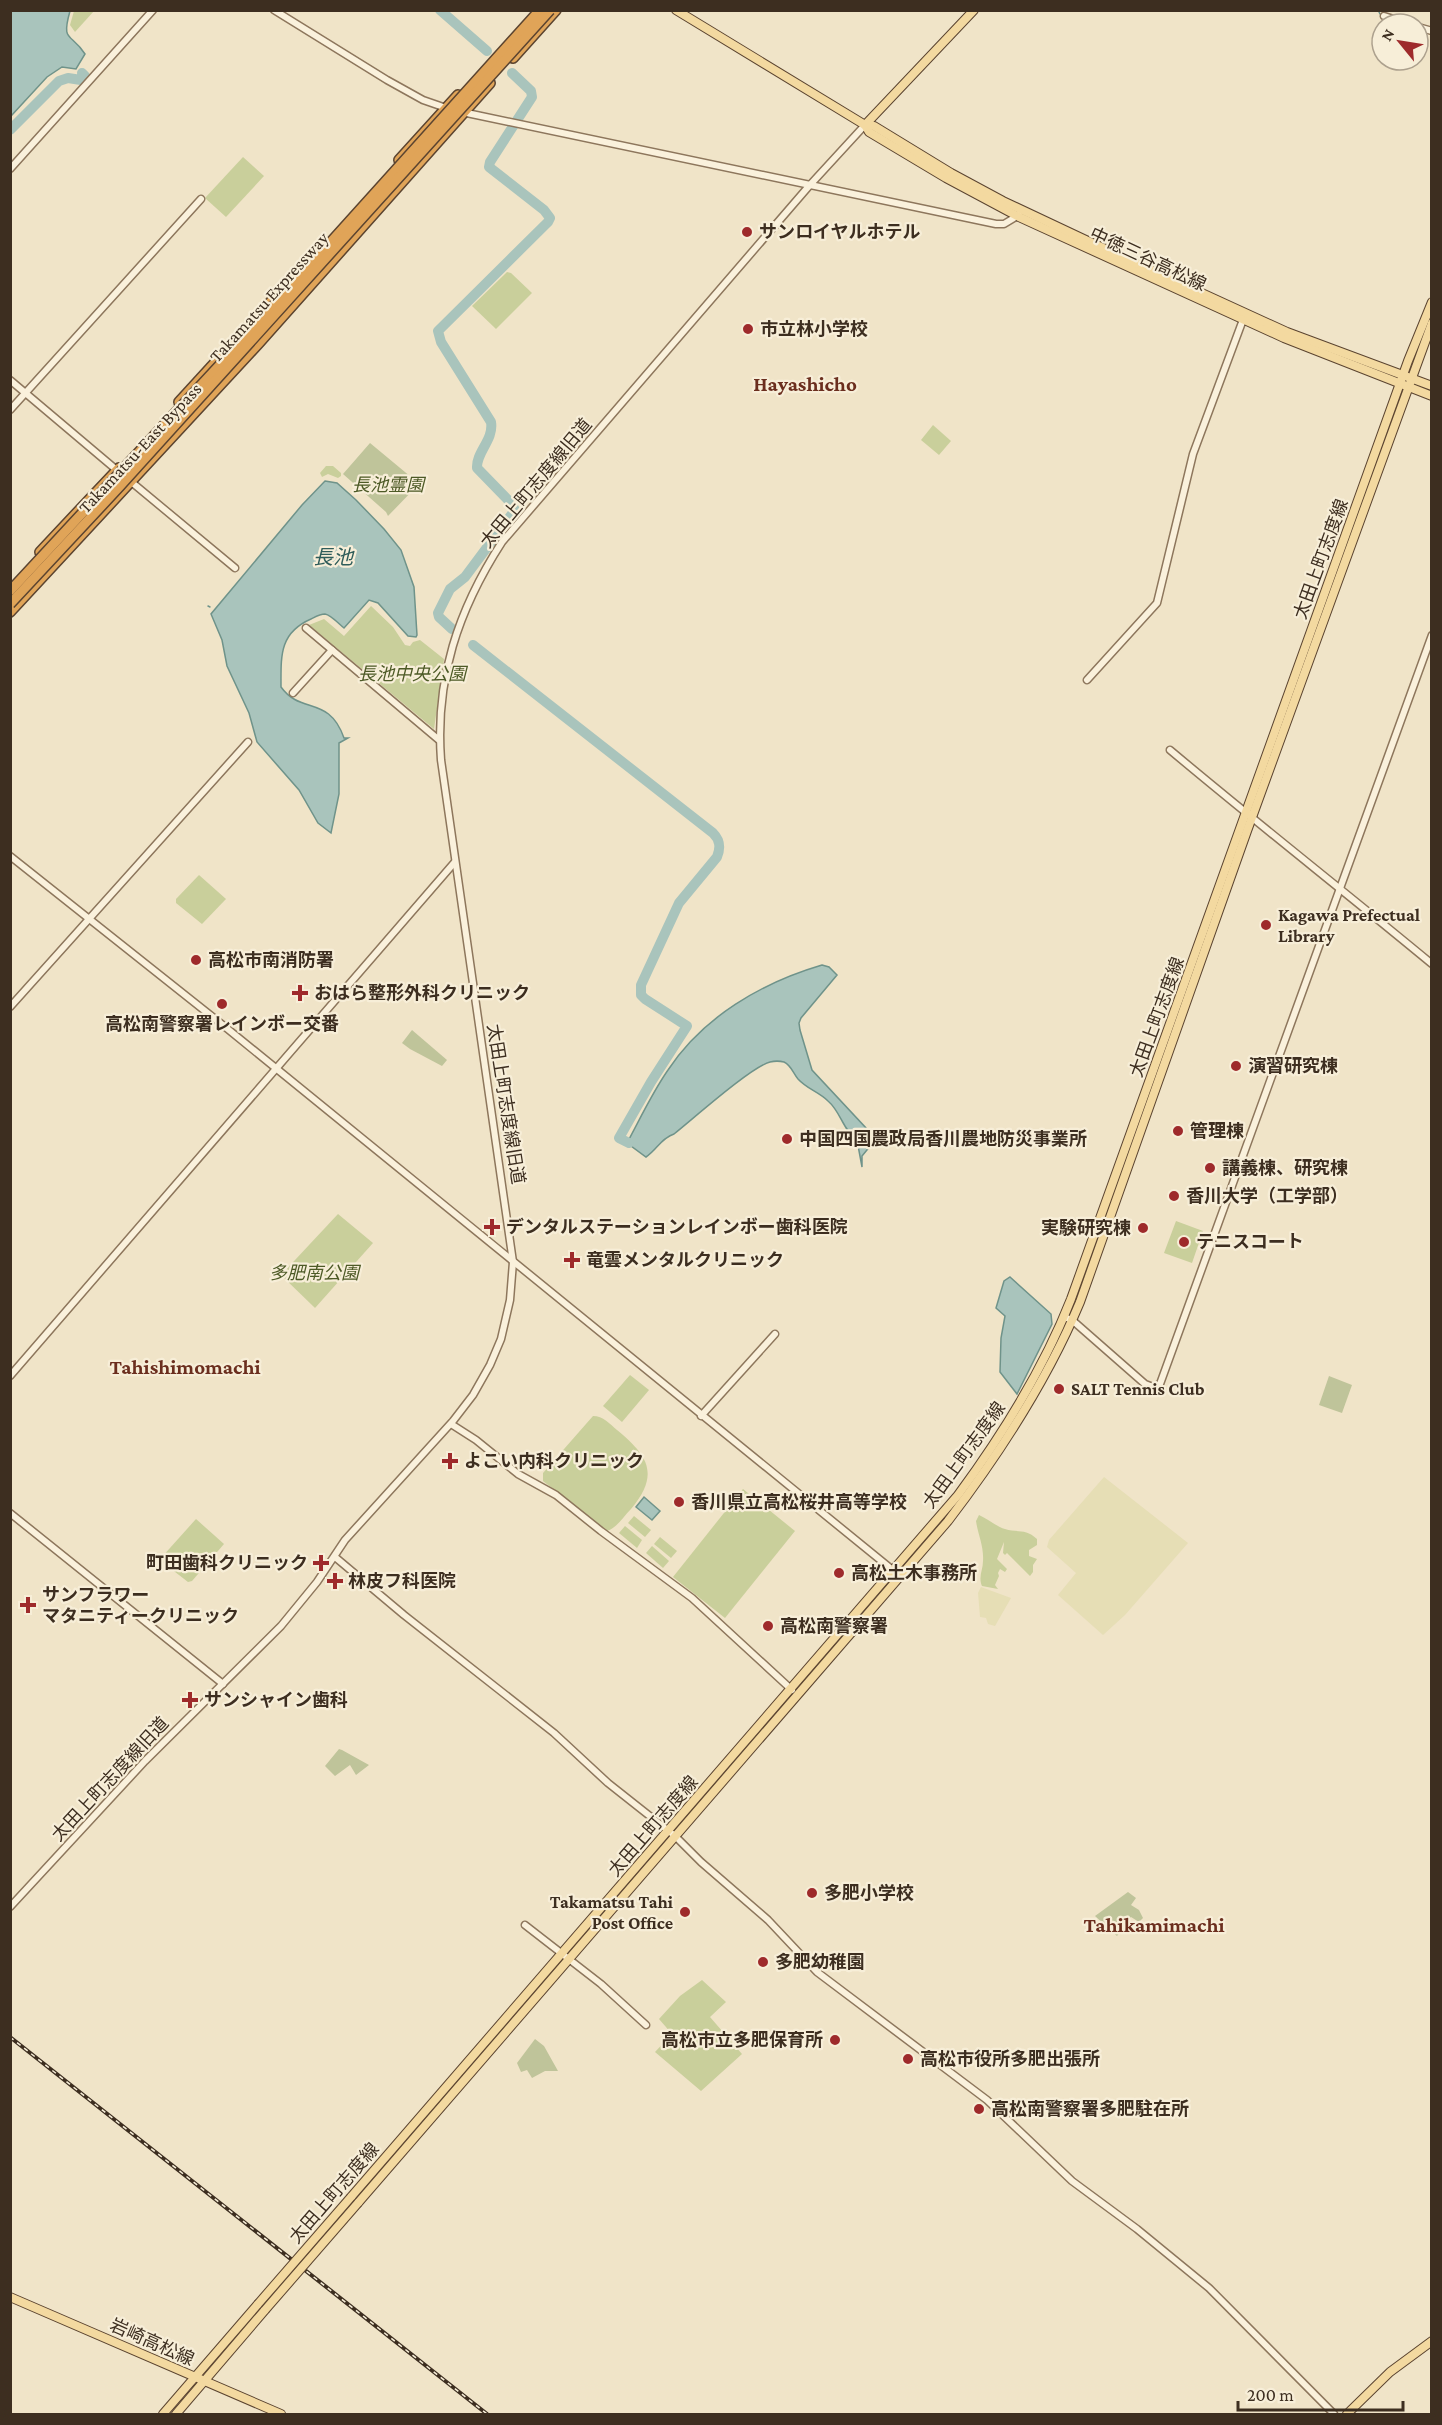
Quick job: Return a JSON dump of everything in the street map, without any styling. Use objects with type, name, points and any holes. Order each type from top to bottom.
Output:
[{"type":"highway","name":"Takamatsu-East Bypass","points":[[10,585],[534,10]]},
{"type":"highway","points":[[477,80],[534,10]]},
{"type":"highway","name":"Takamatsu Expressway","points":[[10,591],[230,354],[540,10]]},
{"type":"highway","name":"Takamatsu Expressway","points":[[10,604],[128,478],[550,10]]},
{"type":"highway","name":"Takamatsu-East Bypass","points":[[10,612],[132,483],[556,10]]},
{"type":"main road","name":"中徳三谷高松線","points":[[676,10],[865,126],[869,132],[946,178],[1017,216],[1244,317],[1431,396]]},
{"type":"main road","points":[[865,126],[974,10]]},
{"type":"main road","name":"中徳三谷高松線","points":[[865,126],[874,126],[951,173],[1025,212],[1244,317],[1431,386]]},
{"type":"main road","name":"太田上町志度線","points":[[853,1622],[900,1576],[948,1521],[989,1466],[1038,1389],[1072,1320],[1403,375],[1431,302]]},
{"type":"main road","name":"太田上町志度線","points":[[176,2415],[562,1953],[672,1833],[853,1622],[893,1570],[957,1495],[991,1448],[1043,1362],[1064,1317],[1409,388],[1431,323]]},
{"type":"main road","name":"太田上町志度線","points":[[163,2415],[258,2304],[570,1959],[672,1833]]},
{"type":"main road","name":"岩崎高松線","points":[[10,2297],[281,2415]]},
{"type":"main road","points":[[1347,2415],[1390,2372],[1431,2341]]},
{"type":"street","points":[[10,169],[153,10]]},
{"type":"street","points":[[274,10],[387,81],[423,100],[446,108],[996,224],[1004,224],[1025,212]]},
{"type":"street","name":"太田上町志度線旧道","points":[[10,1907],[145,1761],[281,1626],[359,1525],[451,1424],[473,1395],[490,1365],[501,1339],[510,1300],[513,1262],[454,863],[439,740],[442,693],[455,636],[471,593],[502,542],[809,186],[865,126]]},
{"type":"street","points":[[10,410],[201,199]]},
{"type":"street","points":[[1087,680],[1157,603],[1193,454],[1244,317]]},
{"type":"street","points":[[10,380],[235,568]]},
{"type":"street","points":[[306,628],[439,740]]},
{"type":"street","points":[[1064,1317],[1072,1320],[1145,1384],[1153,1387],[1160,1383],[1431,635]]},
{"type":"street","points":[[293,693],[332,650]]},
{"type":"street","points":[[10,1007],[248,742]]},
{"type":"street","points":[[1170,750],[1249,816],[1339,886],[1431,964]]},
{"type":"street","points":[[10,856],[900,1576]]},
{"type":"street","points":[[10,1376],[454,863]]},
{"type":"street","points":[[701,1416],[775,1334]]},
{"type":"street","points":[[451,1424],[476,1440],[518,1474],[556,1495],[692,1598],[794,1692]]},
{"type":"street","points":[[10,1513],[223,1684]]},
{"type":"street","points":[[335,1557],[404,1616],[554,1733],[608,1783],[672,1833],[700,1862],[768,1920],[817,1972],[987,2100],[1072,2181],[1209,2288],[1334,2415]]},
{"type":"street","points":[[525,1925],[570,1959],[646,2025]]},
{"type":"shaded area","points":[[1104,1477],[1188,1543],[1125,1615],[1103,1635],[1058,1595],[1076,1573],[1047,1547],[1049,1540]]},
{"type":"shaded area","points":[[981,1587],[1011,1598],[995,1626],[988,1624],[986,1618],[980,1617],[978,1593]]},
{"type":"green space","points":[[74,11],[94,11],[75,32],[70,25]]},
{"type":"green space","points":[[243,157],[264,176],[226,217],[205,198]]},
{"type":"green space","points":[[507,272],[511,273],[532,293],[496,329],[472,306]]},
{"type":"green space","points":[[933,425],[951,441],[939,455],[921,440]]},
{"type":"green space","name":"長池霊園","points":[[370,443],[417,482],[417,486],[388,516],[343,474]]},
{"type":"green space","points":[[326,466],[333,466],[341,473],[341,476],[338,478],[328,474],[322,477],[320,473]]},
{"type":"green space","name":"長池中央公園","points":[[371,606],[393,627],[405,645],[410,646],[413,642],[420,640],[444,659],[434,729],[309,625],[324,619],[344,636]]},
{"type":"green space","points":[[199,875],[226,899],[202,924],[176,903],[176,899]]},
{"type":"green space","points":[[412,1030],[447,1060],[442,1066],[402,1043]]},
{"type":"green space","name":"多肥南公園","points":[[338,1214],[373,1243],[315,1308],[281,1275]]},
{"type":"green space","name":"テニスコート","points":[[1176,1221],[1203,1231],[1192,1263],[1164,1253]]},
{"type":"green space","points":[[630,1375],[649,1390],[622,1422],[603,1406]]},
{"type":"green space","points":[[1329,1376],[1352,1385],[1342,1413],[1319,1405]]},
{"type":"green space","points":[[593,1416],[606,1421],[636,1448],[643,1456],[648,1475],[646,1485],[631,1509],[620,1522],[607,1531],[543,1481],[543,1473]]},
{"type":"green space","points":[[743,1489],[795,1531],[725,1618],[673,1577]]},
{"type":"green space","points":[[979,1515],[1002,1528],[1025,1532],[1037,1539],[1037,1545],[1029,1550],[1029,1556],[1037,1559],[1030,1576],[1007,1553],[1005,1555],[1003,1553],[1004,1542],[997,1559],[1007,1569],[1005,1572],[1000,1569],[998,1573],[995,1585],[998,1589],[982,1586],[980,1580],[983,1550],[976,1521]]},
{"type":"green space","points":[[634,1516],[651,1530],[645,1537],[628,1523]]},
{"type":"green space","points":[[196,1519],[224,1544],[192,1581],[188,1582],[161,1561],[161,1558]]},
{"type":"green space","points":[[625,1526],[642,1540],[637,1548],[619,1533]]},
{"type":"green space","points":[[660,1537],[677,1551],[671,1558],[654,1544]]},
{"type":"green space","points":[[652,1546],[669,1561],[663,1568],[646,1553]]},
{"type":"green space","points":[[339,1749],[369,1765],[356,1775],[350,1765],[335,1776],[325,1766]]},
{"type":"green space","points":[[1128,1892],[1136,1898],[1131,1905],[1139,1910],[1143,1918],[1139,1922],[1131,1917],[1117,1936],[1095,1916]]},
{"type":"green space","points":[[702,1980],[726,2002],[710,2017],[742,2054],[701,2091],[655,2052],[672,2034],[659,2019],[680,1996]]},
{"type":"green space","points":[[535,2039],[544,2046],[558,2071],[545,2071],[532,2078],[527,2070],[521,2072],[517,2063]]},
{"type":"water","points":[[11,10],[70,11],[67,33],[85,54],[76,69],[62,67],[47,77],[11,116]]},
{"type":"water","name":"長池","points":[[325,481],[337,483],[356,500],[401,550],[414,587],[417,635],[416,637],[408,636],[378,603],[369,600],[344,628],[330,616],[323,614],[301,625],[287,638],[282,656],[281,687],[297,701],[323,710],[331,716],[344,738],[348,738],[339,743],[339,794],[331,833],[318,823],[299,790],[257,742],[249,713],[227,666],[222,640],[211,614],[302,505]]},
{"type":"water","points":[[822,965],[829,967],[837,975],[801,1018],[800,1030],[812,1070],[866,1128],[871,1145],[862,1156],[862,1167],[857,1140],[848,1131],[836,1110],[798,1079],[788,1065],[781,1061],[770,1062],[750,1073],[666,1138],[646,1157],[627,1143],[662,1079],[682,1051],[698,1034],[735,1004],[756,992]]},
{"type":"water","points":[[1010,1277],[1051,1314],[1052,1324],[1017,1394],[1000,1372],[1001,1338],[1005,1316],[996,1308],[1004,1281]]},
{"type":"water","points":[[644,1497],[660,1511],[652,1520],[636,1507]]},
{"type":"waterway","points":[[440,10],[487,51]]},
{"type":"waterway","points":[[10,130],[59,81],[68,78],[81,80],[85,76],[82,73]]},
{"type":"waterway","points":[[452,629],[439,617],[438,613],[450,589],[465,577],[515,510],[477,468],[477,462],[490,435],[491,422],[441,342],[438,331],[550,218],[544,210],[489,167],[532,97],[531,91],[512,73]]},
{"type":"waterway","points":[[473,645],[713,833],[718,841],[717,857],[679,903],[641,985],[641,995],[645,999],[687,1026],[619,1138],[629,1143]]},
{"type":"railway","points":[[10,2037],[487,2414]]},
{"type":"place","name":"サンロイヤルホテル","points":[[747,232]]},
{"type":"place","name":"市立林小学校","points":[[748,329]]},
{"type":"place","name":"Kagawa Prefectual Library","points":[[1266,925]]},
{"type":"place","name":"高松市南消防署","points":[[196,960]]},
{"type":"place","name":"おはら整形外科クリニック","points":[[300,993]]},
{"type":"place","name":"高松南警察署レインボー交番","points":[[222,1004]]},
{"type":"place","name":"演習研究棟","points":[[1236,1066]]},
{"type":"place","name":"管理棟","points":[[1178,1131]]},
{"type":"place","name":"中国四国農政局香川農地防災事業所","points":[[787,1139]]},
{"type":"place","name":"講義棟、研究棟","points":[[1210,1168]]},
{"type":"place","name":"香川大学（工学部）","points":[[1174,1196]]},
{"type":"place","name":"デンタルステーションレインボー歯科医院","points":[[492,1227]]},
{"type":"place","name":"実験研究棟","points":[[1143,1228]]},
{"type":"place","name":"テニスコート","points":[[1184,1242]]},
{"type":"place","name":"竜雲メンタルクリニック","points":[[572,1260]]},
{"type":"place","name":"SALT Tennis Club","points":[[1059,1389]]},
{"type":"place","name":"よこい内科クリニック","points":[[450,1461]]},
{"type":"place","name":"香川県立高松桜井高等学校","points":[[679,1502]]},
{"type":"place","name":"町田歯科クリニック","points":[[321,1563]]},
{"type":"place","name":"高松土木事務所","points":[[839,1573]]},
{"type":"place","name":"林皮フ科医院","points":[[335,1581]]},
{"type":"place","name":"サンフラワー マタニティークリニック","points":[[28,1605]]},
{"type":"place","name":"高松南警察署","points":[[768,1626]]},
{"type":"place","name":"サンシャイン歯科","points":[[190,1700]]},
{"type":"place","name":"多肥小学校","points":[[812,1893]]},
{"type":"place","name":"Takamatsu Tahi Post Office","points":[[685,1912]]},
{"type":"place","name":"多肥幼稚園","points":[[763,1962]]},
{"type":"place","name":"高松市立多肥保育所","points":[[835,2040]]},
{"type":"place","name":"高松市役所多肥出張所","points":[[908,2059]]},
{"type":"place","name":"高松南警察署多肥駐在所","points":[[979,2109]]},
{"type":"district","name":"Hayashicho","points":[[805,384]]},
{"type":"district","name":"Tahishimomachi","points":[[185,1367]]},
{"type":"district","name":"Tahikamimachi","points":[[1154,1925]]}]
